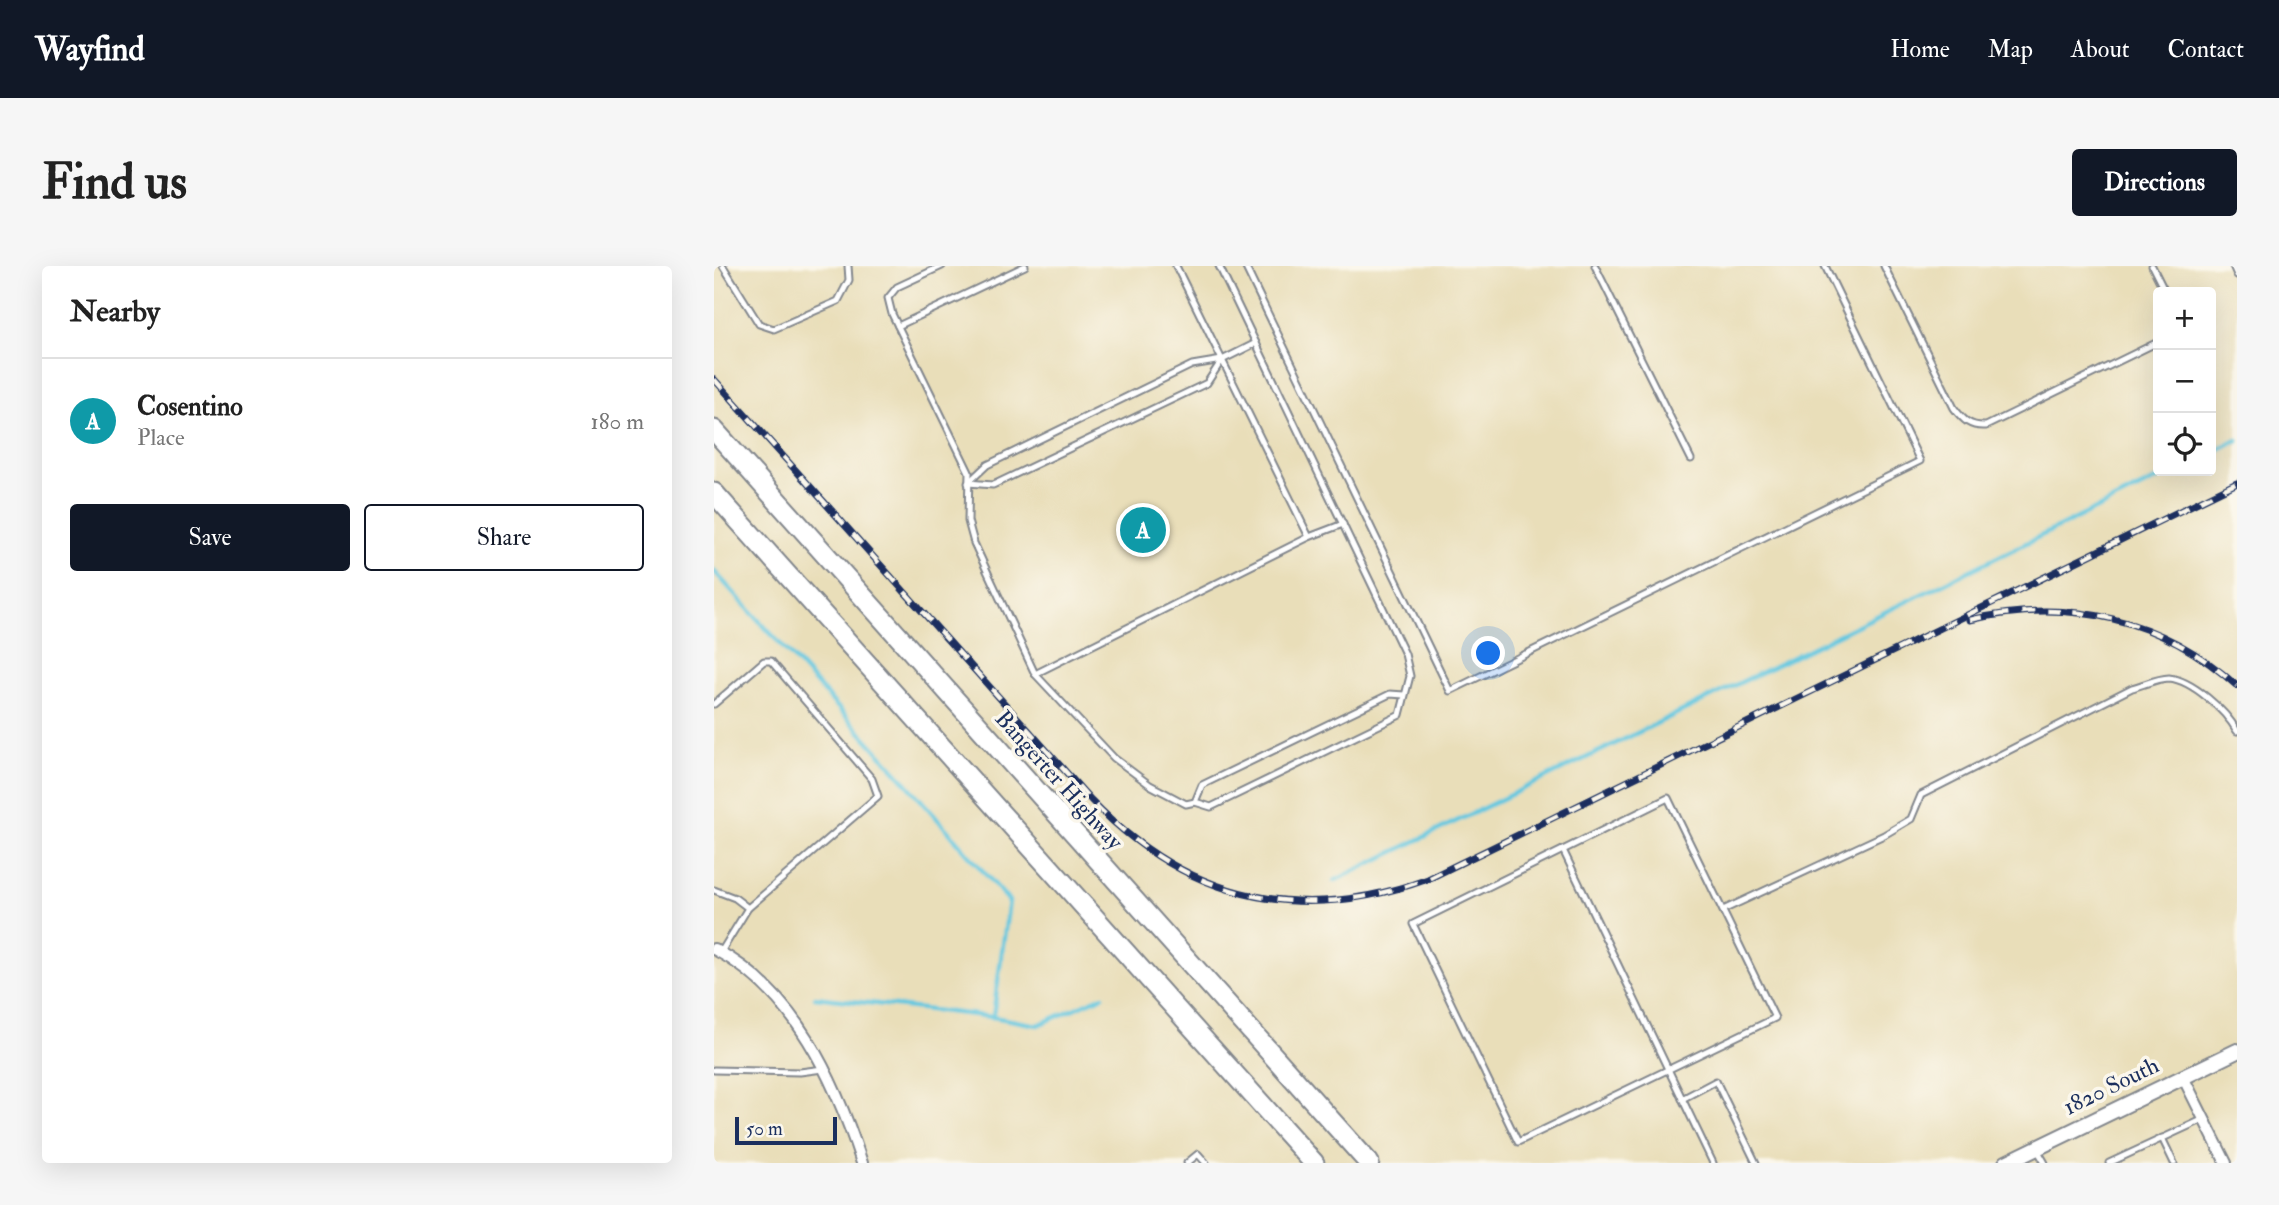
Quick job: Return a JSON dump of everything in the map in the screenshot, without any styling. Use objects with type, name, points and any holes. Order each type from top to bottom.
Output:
[{"type":"highway","name":"Bangerter Highway","points":[[714,430],[1368,1163]]},
{"type":"highway","points":[[714,493],[1314,1163]]},
{"type":"street","points":[[717,951],[753,974],[776,996],[810,1042],[841,1103],[862,1163]]},
{"type":"street","name":"1820 South","points":[[2013,1161],[2237,1051]]},
{"type":"street","points":[[2183,1077],[2226,1163]]},
{"type":"lane","points":[[723,266],[759,324],[774,329],[838,301],[849,280],[848,266]]},
{"type":"lane","points":[[942,266],[897,287],[888,298],[898,327],[969,472],[968,521],[974,543],[1035,674],[1114,758],[1150,785],[1186,804],[1195,802],[1211,807],[1400,715],[1410,676],[1405,654],[1219,266]]},
{"type":"lane","points":[[898,327],[1023,266]]},
{"type":"lane","points":[[1176,266],[1309,537]]},
{"type":"lane","points":[[1245,266],[1450,691],[1920,461],[1825,266]]},
{"type":"lane","points":[[1595,266],[1691,459]]},
{"type":"lane","points":[[1884,266],[1954,408],[1969,424],[1977,427],[1986,426],[2153,344]]},
{"type":"lane","points":[[2152,266],[2162,287]]},
{"type":"lane","points":[[2233,266],[2237,275]]},
{"type":"lane","points":[[968,483],[987,465],[1192,365],[1222,360],[1256,343]]},
{"type":"lane","points":[[968,483],[993,485],[1207,383],[1222,360]]},
{"type":"lane","points":[[1035,674],[1309,537],[1343,524]]},
{"type":"lane","points":[[714,704],[764,661],[771,661],[872,779],[878,796],[748,908],[717,951]]},
{"type":"lane","points":[[1723,910],[1884,835],[1911,819],[1921,795],[2132,688],[2168,678],[2191,684],[2231,720],[2237,731]]},
{"type":"lane","points":[[1195,802],[1202,785],[1390,694],[1404,695]]},
{"type":"lane","points":[[1668,798],[1775,1018],[1518,1142],[1413,924],[1563,850],[1668,798]]},
{"type":"lane","points":[[1563,850],[1713,1163]]},
{"type":"lane","points":[[714,890],[735,898],[748,908]]},
{"type":"lane","points":[[714,1070],[800,1072],[823,1068]]},
{"type":"lane","points":[[1682,1099],[1716,1081],[1756,1163]]},
{"type":"lane","points":[[2109,1163],[2204,1119]]},
{"type":"lane","points":[[2162,1138],[2175,1163]]},
{"type":"lane","points":[[2036,1148],[2045,1163]]},
{"type":"lane","points":[[1187,1163],[1198,1154],[1206,1163]]},
{"type":"waterway","points":[[2216,450],[2237,440]]},
{"type":"waterway","points":[[1334,881],[2164,476]]},
{"type":"waterway","points":[[714,571],[1009,901],[993,1017]]},
{"type":"waterway","points":[[815,997],[993,1017],[1038,1025],[1103,996]]},
{"type":"railway","points":[[714,379],[1091,800],[1127,834],[1165,861],[1205,881],[1246,894],[1289,901],[1334,900],[1380,893],[1428,879],[2237,483]]},
{"type":"railway","points":[[1970,620],[2007,613],[2043,611],[2113,619],[2146,629],[2178,644],[2237,686]]},
{"type":"place","name":"Cosentino","points":[[1143,530]]}]
